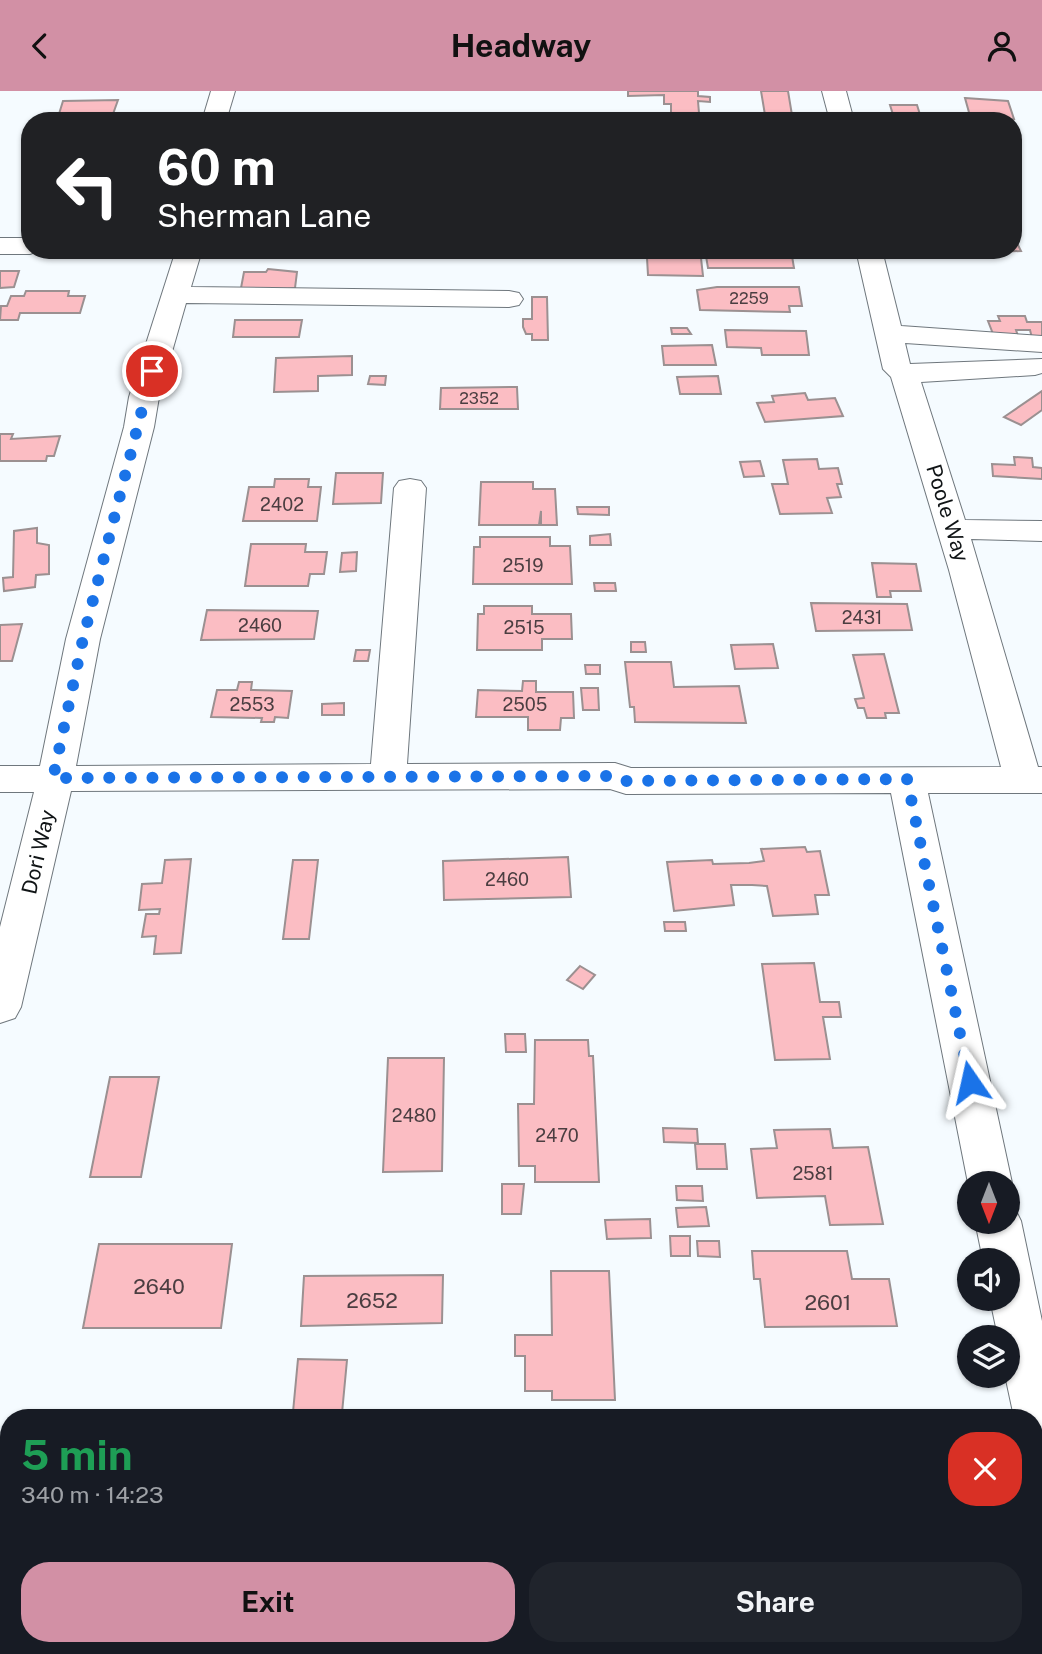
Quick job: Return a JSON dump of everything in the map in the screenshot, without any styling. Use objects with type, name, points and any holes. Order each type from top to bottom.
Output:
[{"type":"street","points":[[217,112],[223,91]]},
{"type":"street","points":[[834,91],[840,112]]},
{"type":"street","points":[[0,246],[21,246]]},
{"type":"street","name":"Dori Way","points":[[0,1007],[49,810],[53,778],[83,639],[139,426],[144,397],[186,259]]},
{"type":"street","name":"Poole Way","points":[[871,259],[897,369],[904,373],[1032,780]]},
{"type":"street","points":[[175,295],[509,299]]},
{"type":"street","points":[[888,333],[996,344],[1042,344]]},
{"type":"street","points":[[904,373],[1042,366]]},
{"type":"street","points":[[388,776],[410,488]]},
{"type":"street","points":[[952,529],[1042,531]]},
{"type":"street","points":[[0,779],[615,776],[626,781],[1032,780]]},
{"type":"street","points":[[907,779],[988,1171]]},
{"type":"street","points":[[1016,1311],[1036,1409]]},
{"type":"building","points":[[628,91],[698,91],[698,96],[710,97],[710,102],[698,101],[699,112],[671,112],[671,104],[664,104],[664,95],[628,96]]},
{"type":"building","points":[[761,91],[788,91],[792,112],[764,112]]},
{"type":"building","points":[[965,98],[1008,101],[1012,112],[969,112]]},
{"type":"building","points":[[118,100],[114,112],[60,112],[63,101]]},
{"type":"building","points":[[890,105],[917,105],[919,112],[892,112]]},
{"type":"building","points":[[647,259],[701,259],[703,276],[648,275]]},
{"type":"building","points":[[706,259],[792,259],[794,268],[708,268]]},
{"type":"building","points":[[268,269],[297,272],[295,288],[241,288],[244,272],[266,272]]},
{"type":"building","points":[[0,271],[19,271],[14,287],[0,288]]},
{"type":"building","points":[[717,287],[799,287],[802,306],[789,306],[790,312],[700,310],[697,290]]},
{"type":"building","points":[[26,291],[69,291],[68,296],[85,296],[80,313],[20,313],[18,320],[0,320],[1,306],[7,306],[11,296],[24,296]]},
{"type":"building","points":[[532,297],[547,297],[548,340],[532,340],[532,334],[526,334],[523,327],[523,319],[532,319]]},
{"type":"building","points":[[998,316],[1025,316],[1027,322],[1042,322],[1042,338],[1032,338],[1030,330],[1016,330],[1019,339],[995,339],[988,321],[1000,321]]},
{"type":"building","points":[[235,320],[302,320],[299,337],[233,337]]},
{"type":"building","points":[[671,328],[687,328],[691,334],[672,334]]},
{"type":"building","points":[[725,330],[806,331],[809,355],[762,355],[761,348],[727,347]]},
{"type":"building","points":[[712,345],[716,365],[664,365],[662,346]]},
{"type":"building","points":[[352,356],[352,375],[318,376],[318,391],[274,392],[276,358]]},
{"type":"building","points":[[370,376],[386,376],[385,385],[368,384]]},
{"type":"building","points":[[718,376],[721,394],[680,394],[677,377]]},
{"type":"building","points":[[517,387],[518,409],[440,409],[441,388]]},
{"type":"building","points":[[1042,391],[1042,410],[1021,425],[1004,417]]},
{"type":"building","points":[[805,393],[808,400],[835,398],[843,416],[765,422],[757,403],[774,402],[772,396]]},
{"type":"building","points":[[0,434],[13,434],[11,439],[60,436],[54,456],[47,456],[46,461],[0,461]]},
{"type":"building","points":[[1014,457],[1032,458],[1033,467],[1042,468],[1042,479],[993,476],[992,464],[1015,465]]},
{"type":"building","points":[[817,459],[819,469],[838,468],[842,484],[837,484],[841,497],[827,498],[832,513],[780,514],[772,484],[788,484],[783,460]]},
{"type":"building","points":[[760,461],[764,476],[744,477],[740,462]]},
{"type":"building","points":[[336,473],[383,473],[381,503],[333,504]]},
{"type":"building","points":[[275,479],[309,479],[308,487],[321,487],[317,521],[243,521],[249,487],[274,487]]},
{"type":"building","points":[[481,482],[533,482],[533,489],[555,489],[557,525],[541,525],[541,511],[539,525],[479,525]]},
{"type":"building","points":[[577,507],[609,507],[609,515],[578,514]]},
{"type":"building","points":[[37,528],[37,543],[49,545],[49,574],[36,575],[35,587],[4,591],[3,578],[13,577],[14,531]]},
{"type":"building","points":[[610,534],[611,545],[590,545],[590,536]]},
{"type":"building","points":[[480,537],[550,537],[550,546],[570,546],[572,584],[473,584],[474,547],[480,547]]},
{"type":"building","points":[[251,544],[306,544],[305,552],[327,552],[324,574],[310,574],[308,586],[245,586]]},
{"type":"building","points":[[357,552],[356,571],[340,572],[342,553]]},
{"type":"building","points":[[872,563],[916,564],[921,591],[890,591],[891,597],[877,597]]},
{"type":"building","points":[[594,583],[615,583],[616,591],[595,591]]},
{"type":"building","points":[[811,603],[907,604],[912,630],[816,631]]},
{"type":"building","points":[[484,606],[532,606],[532,614],[571,614],[572,639],[542,639],[542,650],[477,650],[478,614],[484,614]]},
{"type":"building","points":[[207,610],[318,611],[314,639],[201,640]]},
{"type":"building","points":[[22,624],[12,661],[0,661],[0,625]]},
{"type":"building","points":[[631,642],[645,642],[646,652],[631,652]]},
{"type":"building","points":[[773,644],[778,668],[735,669],[731,645]]},
{"type":"building","points":[[356,650],[370,650],[368,661],[354,661]]},
{"type":"building","points":[[884,654],[899,713],[885,713],[886,718],[867,718],[864,708],[858,708],[855,699],[864,698],[853,655]]},
{"type":"building","points":[[625,662],[671,662],[674,687],[739,686],[746,723],[635,722],[634,707],[630,707]]},
{"type":"building","points":[[585,665],[600,665],[600,674],[586,674]]},
{"type":"building","points":[[523,681],[536,681],[536,692],[573,692],[574,718],[561,718],[560,730],[528,730],[528,717],[476,717],[478,690],[522,691]]},
{"type":"building","points":[[239,682],[252,682],[251,690],[292,691],[288,718],[275,717],[274,722],[261,722],[262,718],[211,717],[217,690],[237,690]]},
{"type":"building","points":[[581,688],[598,688],[599,710],[583,710]]},
{"type":"building","points":[[344,703],[344,715],[322,715],[322,704]]},
{"type":"building","points":[[805,847],[807,852],[820,851],[829,895],[815,895],[818,914],[773,916],[767,886],[752,885],[731,885],[734,905],[674,911],[667,862],[712,860],[713,864],[749,863],[764,861],[761,849]]},
{"type":"building","points":[[568,857],[571,897],[444,900],[443,861]]},
{"type":"building","points":[[191,859],[181,953],[154,954],[156,936],[142,937],[146,914],[159,914],[160,909],[139,910],[142,884],[162,883],[165,860]]},
{"type":"building","points":[[293,860],[318,860],[309,939],[283,939]]},
{"type":"building","points":[[664,922],[685,922],[686,931],[665,931]]},
{"type":"building","points":[[814,963],[820,1002],[839,1002],[841,1017],[823,1017],[830,1059],[775,1060],[762,964]]},
{"type":"building","points":[[580,966],[595,975],[583,989],[567,980]]},
{"type":"building","points":[[505,1034],[525,1034],[526,1052],[506,1052]]},
{"type":"building","points":[[535,1040],[588,1040],[589,1056],[593,1056],[599,1182],[535,1182],[535,1166],[519,1166],[518,1104],[534,1104]]},
{"type":"building","points":[[388,1058],[444,1058],[442,1171],[383,1172]]},
{"type":"building","points":[[110,1077],[159,1077],[141,1177],[90,1177]]},
{"type":"building","points":[[663,1128],[697,1129],[698,1143],[664,1142]]},
{"type":"building","points":[[830,1129],[833,1148],[868,1147],[883,1224],[830,1225],[825,1196],[757,1198],[751,1149],[777,1148],[774,1130]]},
{"type":"building","points":[[695,1144],[725,1144],[727,1169],[697,1169]]},
{"type":"building","points":[[502,1184],[524,1184],[521,1214],[502,1214]]},
{"type":"building","points":[[676,1186],[702,1186],[703,1201],[677,1200]]},
{"type":"building","points":[[706,1207],[709,1226],[678,1227],[676,1208]]},
{"type":"building","points":[[650,1219],[651,1238],[607,1239],[605,1220]]},
{"type":"building","points":[[670,1236],[690,1236],[690,1256],[671,1256]]},
{"type":"building","points":[[697,1241],[719,1241],[720,1257],[698,1256]]},
{"type":"building","points":[[99,1244],[232,1244],[221,1328],[83,1328]]},
{"type":"building","points":[[752,1251],[847,1251],[852,1279],[889,1279],[897,1326],[765,1327],[760,1279],[754,1279]]},
{"type":"building","points":[[551,1271],[609,1271],[615,1400],[552,1400],[552,1391],[525,1391],[525,1356],[515,1356],[515,1335],[552,1335]]},
{"type":"building","points":[[443,1275],[442,1323],[301,1326],[304,1276]]},
{"type":"building","points":[[298,1359],[347,1360],[342,1409],[293,1409]]},
{"type":"route","points":[[152,371],[83,639],[53,778],[615,776],[626,781],[907,779],[970,1082]]}]
